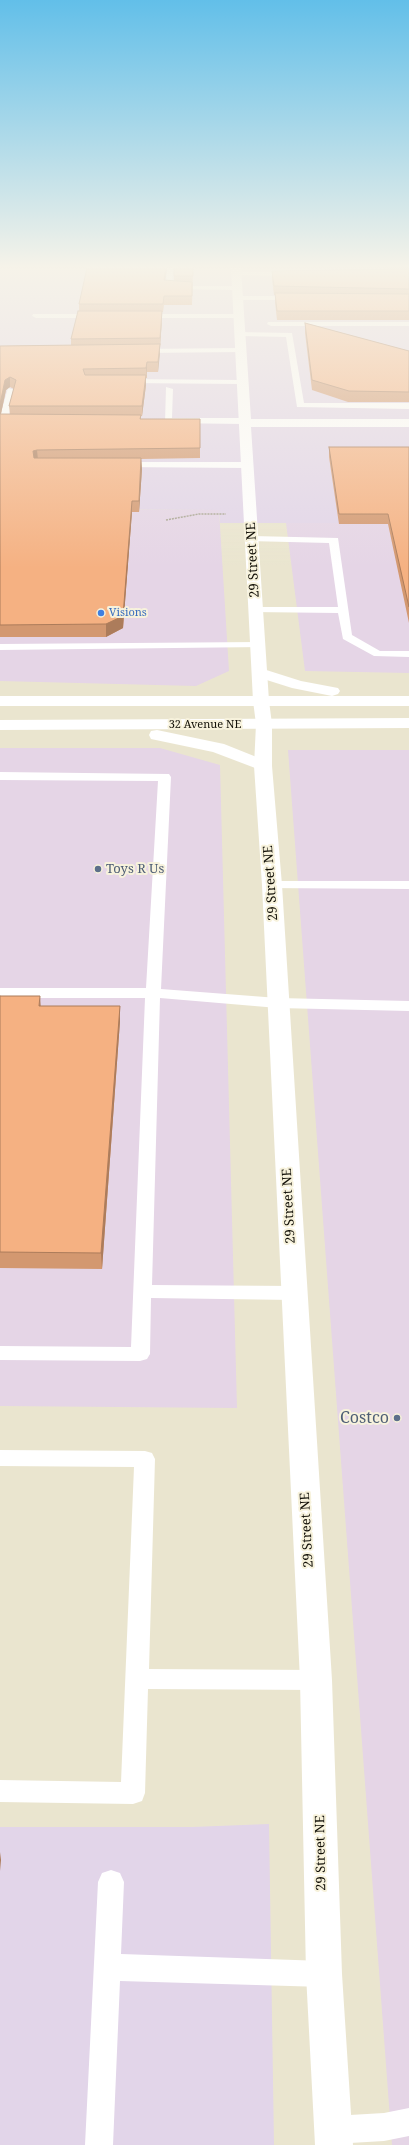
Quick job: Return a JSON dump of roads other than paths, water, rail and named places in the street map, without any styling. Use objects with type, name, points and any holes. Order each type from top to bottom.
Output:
[{"type":"street","name":"29 Street NE","points":[[242,368],[261,701],[264,724],[263,766],[272,885],[316,1680],[324,1974],[333,2137]]},
{"type":"street","points":[[245,422],[409,423]]},
{"type":"street","points":[[260,673],[298,685],[402,701]]},
{"type":"street","name":"32 Avenue NE","points":[[0,701],[402,701]]},
{"type":"street","name":"32 Avenue NE","points":[[0,725],[409,723]]},
{"type":"street","points":[[103,725],[183,739],[239,755],[263,766]]},
{"type":"lane","points":[[295,368],[300,405],[409,406]]},
{"type":"lane","points":[[111,381],[243,382]]},
{"type":"lane","points":[[169,389],[164,421],[245,422]]},
{"type":"lane","points":[[11,390],[3,421],[26,421]]},
{"type":"lane","points":[[107,465],[248,465]]},
{"type":"lane","points":[[252,539],[334,540],[347,636],[378,654],[409,654]]},
{"type":"lane","points":[[256,610],[343,610]]},
{"type":"lane","points":[[0,648],[258,646]]},
{"type":"lane","points":[[0,776],[165,776],[153,992],[140,1354],[0,1353]]},
{"type":"lane","points":[[272,885],[409,885]]},
{"type":"lane","points":[[0,992],[153,992],[278,1003],[409,1006]]},
{"type":"lane","points":[[142,1291],[294,1293]]},
{"type":"lane","points":[[0,1458],[145,1460],[133,1793],[0,1791]]},
{"type":"lane","points":[[136,1679],[316,1680]]},
{"type":"lane","points":[[99,2145],[111,1882]]},
{"type":"lane","points":[[107,1967],[324,1974]]},
{"type":"lane","points":[[333,2137],[409,2122]]},
{"type":"place","name":"Visions","points":[[101,613]]},
{"type":"place","name":"Toys R Us","points":[[98,869]]},
{"type":"place","name":"Costco","points":[[397,1418]]}]
